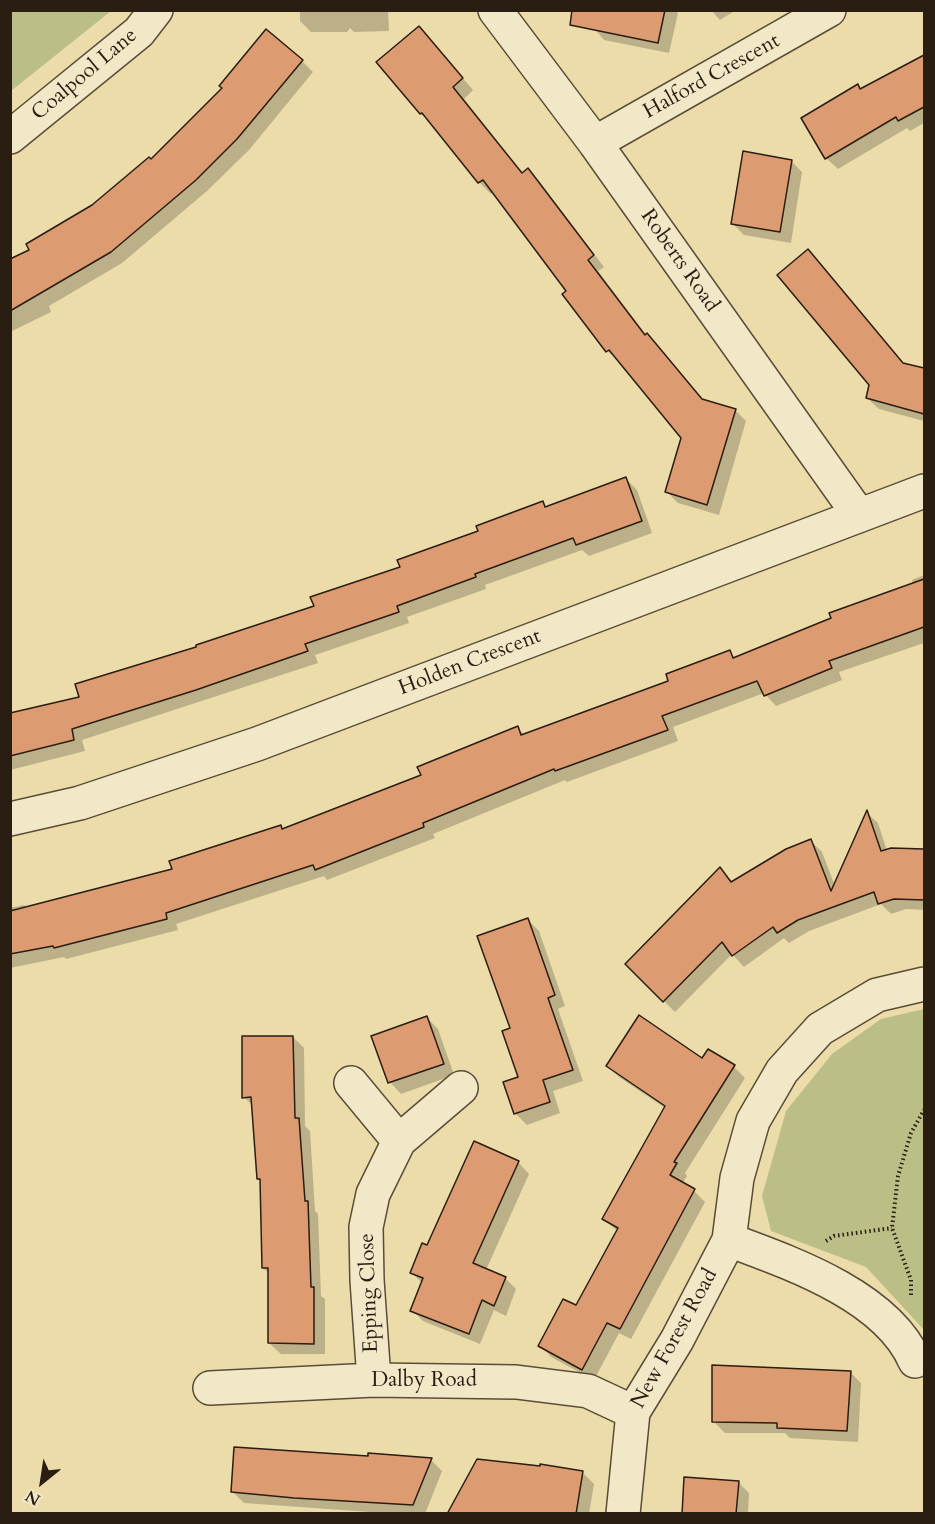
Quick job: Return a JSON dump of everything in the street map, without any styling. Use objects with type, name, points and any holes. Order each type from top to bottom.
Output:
[{"type":"street","name":"Coalpool Lane","points":[[10,137],[139,32],[156,10]]},
{"type":"street","name":"Roberts Road","points":[[495,10],[595,142],[859,514]]},
{"type":"street","name":"Halford Crescent","points":[[595,142],[829,10]]},
{"type":"street","name":"Holden Crescent","points":[[10,819],[80,803],[257,744],[924,491]]},
{"type":"street","name":"New Forest Road","points":[[623,1514],[633,1412],[677,1340],[729,1240],[737,1178],[753,1121],[782,1071],[820,1029],[877,995],[924,984]]},
{"type":"street","points":[[351,1083],[399,1141]]},
{"type":"street","name":"Epping Close","points":[[375,1380],[367,1280],[366,1227],[374,1194],[399,1141],[461,1088]]},
{"type":"street","points":[[729,1240],[814,1273],[862,1302],[890,1324],[913,1356]]},
{"type":"street","name":"Dalby Road","points":[[210,1388],[375,1380],[516,1382],[588,1391],[633,1412]]},
{"type":"path","points":[[913,1356],[911,1280],[892,1228],[898,1176],[911,1133],[924,1110]]},
{"type":"path","points":[[794,1265],[814,1248],[834,1236],[892,1228]]},
{"type":"green space","points":[[11,10],[111,10],[111,11],[11,91]]},
{"type":"green space","points":[[924,1009],[924,1330],[866,1267],[771,1231],[762,1196],[786,1111],[832,1054],[881,1019]]},
{"type":"building","points":[[572,10],[665,10],[658,43],[570,25]]},
{"type":"building","points":[[419,26],[463,78],[453,87],[522,173],[528,168],[594,255],[588,260],[645,335],[647,333],[702,399],[736,409],[707,505],[665,492],[681,438],[609,350],[606,352],[562,294],[566,291],[483,180],[478,183],[422,113],[420,114],[376,62]]},
{"type":"building","points":[[266,29],[303,60],[237,139],[196,180],[111,252],[10,311],[10,259],[29,250],[26,244],[92,205],[149,157],[151,159],[222,88],[219,86]]},
{"type":"building","points":[[924,55],[924,107],[898,121],[896,117],[825,159],[801,118],[858,84],[860,89]]},
{"type":"building","points":[[743,151],[792,160],[780,232],[731,224]]},
{"type":"building","points":[[808,249],[903,363],[924,368],[924,414],[866,398],[869,385],[777,275]]},
{"type":"building","points":[[626,477],[642,521],[576,545],[573,538],[475,574],[476,577],[397,606],[399,612],[305,644],[308,651],[196,690],[72,729],[74,740],[10,756],[10,713],[79,697],[75,684],[196,647],[196,645],[314,606],[310,597],[400,567],[397,560],[478,531],[476,526],[543,501],[545,507]]},
{"type":"building","points":[[924,579],[924,627],[829,661],[832,668],[764,696],[757,681],[662,716],[668,730],[555,771],[554,769],[423,823],[424,827],[315,870],[313,865],[166,913],[167,919],[54,948],[53,946],[10,954],[10,911],[172,869],[169,861],[281,825],[282,829],[421,775],[417,767],[518,726],[521,735],[668,681],[666,674],[730,650],[733,658],[831,618],[829,613]]},
{"type":"building","points":[[867,810],[881,851],[891,848],[924,849],[924,900],[894,899],[878,904],[874,892],[798,920],[777,933],[773,927],[732,956],[722,942],[663,1002],[625,964],[720,867],[731,882],[786,849],[811,839],[831,891]]},
{"type":"building","points":[[528,918],[555,995],[548,998],[573,1070],[543,1080],[550,1102],[514,1114],[503,1082],[518,1077],[502,1031],[510,1028],[477,936]]},
{"type":"building","points":[[639,1015],[702,1058],[708,1049],[735,1065],[674,1162],[677,1163],[670,1175],[695,1189],[620,1329],[607,1323],[582,1370],[538,1346],[563,1299],[576,1305],[618,1228],[602,1219],[665,1106],[606,1066]]},
{"type":"building","points":[[427,1016],[444,1064],[388,1083],[371,1036]]},
{"type":"building","points":[[242,1036],[293,1036],[295,1118],[299,1118],[305,1201],[308,1201],[311,1287],[314,1287],[314,1344],[268,1343],[268,1268],[262,1268],[260,1179],[257,1179],[251,1097],[242,1098]]},
{"type":"building","points":[[474,1141],[519,1161],[473,1263],[506,1277],[494,1306],[482,1300],[469,1334],[410,1311],[423,1278],[410,1273],[422,1243],[427,1245]]},
{"type":"building","points":[[712,1365],[851,1371],[847,1431],[777,1428],[777,1423],[712,1422]]},
{"type":"building","points":[[234,1447],[432,1458],[413,1505],[231,1492]]},
{"type":"building","points":[[477,1459],[540,1466],[540,1464],[583,1471],[576,1514],[447,1514]]},
{"type":"building","points":[[684,1477],[739,1481],[736,1514],[682,1514]]}]
